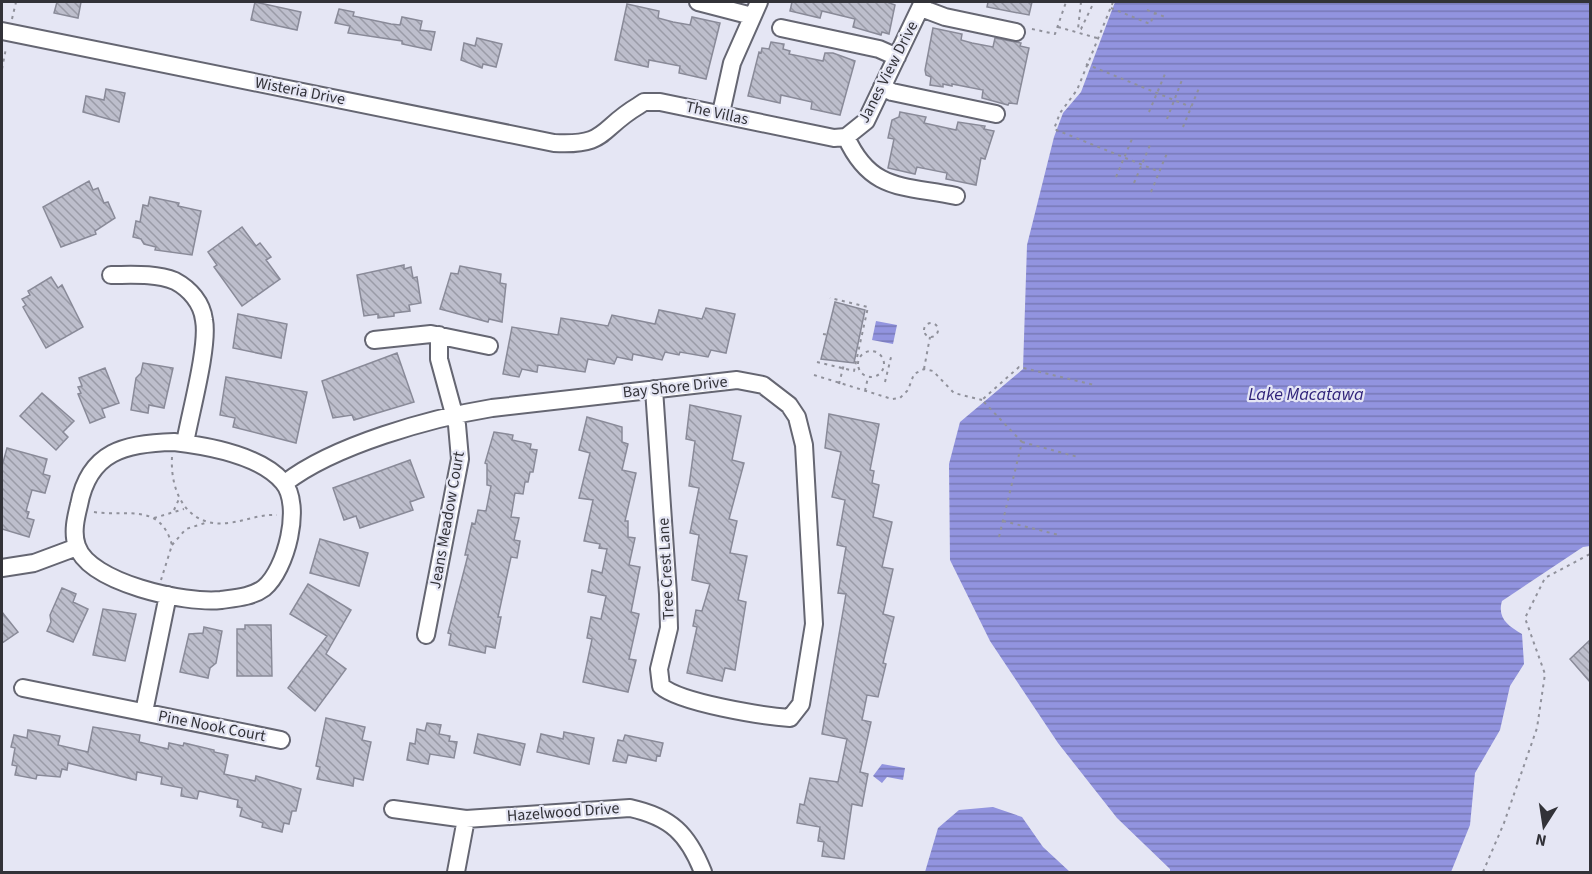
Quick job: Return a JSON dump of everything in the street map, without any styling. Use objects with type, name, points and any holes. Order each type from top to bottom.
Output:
[{"type":"street","points":[[698,2],[755,9],[732,63],[721,113]]},
{"type":"street","points":[[922,5],[945,17],[1023,30]]},
{"type":"street","name":"Janes View Drive","points":[[846,137],[866,121],[922,5]]},
{"type":"street","points":[[781,28],[879,49],[897,57]]},
{"type":"street","name":"Wisteria Drive","points":[[2,31],[554,143],[577,144],[598,139]]},
{"type":"street","points":[[882,87],[892,92],[996,114]]},
{"type":"street","name":"The Villas","points":[[598,139],[631,110],[644,102],[660,102],[721,113],[821,137],[846,137]]},
{"type":"street","points":[[846,137],[861,164],[872,175],[885,182],[956,196]]},
{"type":"street","points":[[111,275],[150,276],[175,282],[187,290],[201,307],[205,333],[178,447]]},
{"type":"street","points":[[374,340],[423,334],[489,346]]},
{"type":"street","name":"Jeans Meadow Court","points":[[426,635],[460,459],[454,415],[439,359],[440,336]]},
{"type":"street","name":"Bay Shore Drive","points":[[285,483],[317,462],[454,415],[492,408],[721,380],[750,382],[778,395],[797,417],[804,445],[814,624],[801,704],[790,718]]},
{"type":"street","name":"Tree Crest Lane","points":[[654,389],[669,605],[668,636],[659,669],[661,686],[676,695],[766,716],[790,718]]},
{"type":"street","points":[[152,443],[178,447],[230,454],[266,467],[285,483],[291,497],[290,528],[281,563],[264,587],[240,598],[216,600],[164,590],[118,579],[91,563],[77,547],[75,530],[81,495],[94,468],[105,457],[131,446],[152,443]]},
{"type":"street","points":[[2,568],[34,564],[77,547]]},
{"type":"street","name":"Pine Nook Court","points":[[144,712],[164,590]]},
{"type":"street","name":"Pine Nook Court","points":[[22,688],[281,740]]},
{"type":"street","name":"Hazelwood Drive","points":[[393,809],[466,819],[607,808],[630,808],[652,812],[667,820],[687,838],[703,873]]},
{"type":"street","points":[[456,873],[466,819]]},
{"type":"path","points":[[1023,30],[1055,34],[1066,2]]},
{"type":"path","points":[[1077,30],[1081,2]]},
{"type":"path","points":[[1077,30],[1084,28],[1095,2]]},
{"type":"path","points":[[1113,2],[1077,90],[1060,113],[1054,129],[1160,172]]},
{"type":"path","points":[[1110,7],[1150,24],[1155,13]]},
{"type":"path","points":[[1147,10],[1165,17]]},
{"type":"path","points":[[1058,27],[1077,30],[1098,38]]},
{"type":"path","points":[[1086,64],[1191,107]]},
{"type":"path","points":[[1149,112],[1165,74]]},
{"type":"path","points":[[1167,118],[1182,80]]},
{"type":"path","points":[[1184,127],[1199,88]]},
{"type":"path","points":[[1116,177],[1132,139]]},
{"type":"path","points":[[1134,183],[1150,145]]},
{"type":"path","points":[[1151,192],[1167,153]]},
{"type":"path","points":[[817,362],[854,371],[858,361],[868,307],[830,298]]},
{"type":"path","points":[[931,324],[938,330],[935,336],[930,337],[924,330],[931,324]]},
{"type":"path","points":[[823,334],[829,335]]},
{"type":"path","points":[[924,369],[930,337]]},
{"type":"path","points":[[875,352],[882,357],[884,367],[877,376],[868,377],[862,372],[858,361],[863,354],[875,352]]},
{"type":"path","points":[[885,382],[892,353]]},
{"type":"path","points":[[839,384],[844,364]]},
{"type":"path","points":[[884,367],[889,368]]},
{"type":"path","points":[[982,400],[1020,367],[1094,385]]},
{"type":"path","points":[[814,375],[865,391],[900,398],[908,390],[914,374],[924,369],[933,372],[954,393],[982,400],[1022,442],[1078,457]]},
{"type":"path","points":[[865,391],[868,377]]},
{"type":"path","points":[[999,537],[1022,442]]},
{"type":"path","points":[[178,447],[172,476],[179,499],[184,509],[206,522]]},
{"type":"path","points":[[85,511],[106,514],[124,512],[154,518],[166,516],[174,510],[179,499]]},
{"type":"path","points":[[174,510],[184,509]]},
{"type":"path","points":[[164,590],[172,546],[186,529],[206,522],[228,523],[256,514],[283,515]]},
{"type":"path","points":[[163,525],[166,516]]},
{"type":"path","points":[[154,518],[163,525],[172,546]]},
{"type":"path","points":[[1003,521],[1059,535]]},
{"type":"path","points":[[1483,873],[1504,823],[1537,728],[1545,674],[1525,618],[1545,578],[1590,554]]},
{"type":"water","name":"Lake Macatawa","points":[[1115,2],[1590,2],[1590,546],[1583,547],[1502,601],[1502,617],[1512,628],[1522,634],[1524,664],[1510,686],[1500,730],[1475,773],[1470,825],[1451,872],[1170,872],[1170,869],[1117,818],[1058,743],[990,641],[950,560],[949,464],[960,422],[1023,369],[1027,245],[1054,137],[1063,113],[1081,92]]},
{"type":"water","points":[[876,321],[897,325],[893,344],[872,340]]},
{"type":"water","points":[[882,764],[905,768],[903,780],[887,777],[882,783],[873,776]]},
{"type":"water","points":[[993,807],[1022,817],[1043,847],[1070,872],[925,872],[938,828],[959,810]]},
{"type":"building","points":[[57,2],[81,2],[78,18],[54,13]]},
{"type":"building","points":[[255,2],[301,12],[297,30],[251,20]]},
{"type":"building","points":[[792,2],[887,2],[895,5],[889,34],[882,32],[881,35],[853,27],[855,19],[822,11],[820,18],[790,11]]},
{"type":"building","points":[[988,2],[1032,2],[1029,15],[987,7]]},
{"type":"building","points":[[627,4],[659,11],[658,18],[673,22],[690,25],[692,17],[720,23],[706,79],[679,73],[680,66],[649,60],[648,67],[615,60]]},
{"type":"building","points":[[339,9],[354,12],[353,16],[391,24],[400,25],[402,17],[422,21],[420,30],[435,32],[431,50],[402,44],[402,41],[348,33],[350,26],[335,23]]},
{"type":"building","points":[[933,28],[962,34],[961,40],[972,43],[993,47],[995,38],[1021,43],[1020,46],[1029,48],[1017,104],[1009,103],[1008,105],[982,98],[983,90],[952,84],[952,86],[943,84],[943,87],[930,85],[931,77],[926,75],[925,70]]},
{"type":"building","points":[[477,38],[502,44],[496,67],[483,64],[482,68],[461,60],[464,43],[475,46]]},
{"type":"building","points":[[771,42],[784,44],[783,49],[790,51],[789,54],[823,61],[825,53],[833,53],[855,61],[840,115],[811,109],[812,102],[781,95],[780,103],[748,96],[759,52],[761,53],[762,48],[769,49]]},
{"type":"building","points":[[106,89],[125,93],[119,122],[83,112],[86,96],[104,100]]},
{"type":"building","points":[[900,112],[926,117],[924,123],[956,130],[958,122],[985,126],[984,129],[994,131],[985,159],[981,158],[976,185],[946,179],[947,173],[917,167],[915,174],[888,168],[894,139],[888,138],[892,120],[899,117]]},
{"type":"building","points":[[89,181],[93,190],[98,188],[104,203],[108,202],[115,218],[95,231],[96,234],[61,247],[43,207]]},
{"type":"building","points":[[150,197],[179,203],[178,206],[201,211],[192,255],[155,250],[156,247],[144,244],[141,239],[133,237],[136,221],[140,222],[143,205],[148,206]]},
{"type":"building","points":[[242,227],[256,246],[260,243],[271,257],[266,260],[280,279],[242,306],[214,267],[217,265],[208,252]]},
{"type":"building","points":[[404,265],[404,269],[411,267],[413,278],[417,277],[421,303],[409,305],[410,311],[394,313],[394,316],[378,318],[378,314],[364,316],[357,275]]},
{"type":"building","points":[[460,266],[501,274],[500,283],[506,284],[502,322],[489,319],[488,322],[440,309],[451,273],[458,274]]},
{"type":"building","points":[[51,277],[58,288],[62,285],[83,327],[46,348],[23,307],[26,305],[22,299],[30,295],[28,291]]},
{"type":"building","points":[[835,302],[865,310],[854,363],[821,359]]},
{"type":"building","points":[[706,308],[735,314],[726,353],[711,350],[708,357],[665,352],[662,360],[633,354],[632,360],[617,357],[614,364],[588,359],[585,372],[538,365],[537,372],[522,369],[519,377],[503,374],[512,327],[558,335],[561,318],[608,326],[612,315],[655,324],[659,310],[702,319]]},
{"type":"building","points":[[238,314],[287,324],[281,358],[233,348]]},
{"type":"building","points":[[397,353],[414,402],[354,420],[352,415],[333,418],[322,381]]},
{"type":"building","points":[[143,363],[173,368],[164,408],[149,405],[148,413],[131,410],[136,378],[141,373]]},
{"type":"building","points":[[105,368],[119,403],[102,409],[105,417],[90,423],[78,394],[81,393],[78,387],[82,386],[79,378]]},
{"type":"building","points":[[226,377],[307,392],[296,443],[233,427],[235,418],[220,415]]},
{"type":"building","points":[[42,393],[74,421],[63,432],[68,437],[56,450],[20,416]]},
{"type":"building","points":[[690,405],[741,416],[732,460],[744,463],[729,519],[737,521],[730,553],[747,556],[738,600],[746,602],[735,670],[725,668],[722,681],[687,673],[697,627],[693,626],[696,610],[702,611],[710,584],[692,580],[699,535],[690,533],[699,488],[689,486],[695,441],[686,439]]},
{"type":"building","points":[[829,414],[879,424],[870,470],[874,471],[872,483],[879,485],[873,517],[892,522],[882,567],[893,569],[883,614],[894,617],[878,697],[867,695],[862,720],[871,722],[860,772],[868,774],[862,806],[852,804],[844,859],[822,856],[824,842],[818,841],[820,827],[797,823],[800,804],[804,805],[810,778],[838,782],[847,739],[822,734],[846,594],[838,593],[846,547],[837,545],[845,500],[832,497],[841,452],[825,448]]},
{"type":"building","points":[[587,417],[622,427],[622,442],[628,444],[622,470],[636,473],[625,521],[628,521],[628,537],[635,538],[629,565],[640,567],[631,612],[639,614],[629,659],[636,660],[628,692],[583,682],[592,639],[587,638],[591,617],[601,619],[606,596],[588,592],[592,570],[602,573],[607,549],[599,548],[600,544],[584,541],[593,500],[579,498],[590,453],[579,450]]},
{"type":"building","points":[[494,432],[513,435],[512,440],[531,444],[530,449],[537,450],[533,472],[530,472],[528,482],[525,482],[523,494],[515,493],[511,517],[519,518],[514,540],[520,541],[517,558],[511,557],[498,617],[501,617],[495,648],[486,646],[485,653],[449,645],[451,634],[448,633],[468,555],[465,555],[472,523],[475,524],[478,510],[486,511],[491,486],[487,485],[487,464],[485,463]]},
{"type":"building","points":[[7,448],[47,459],[43,474],[50,476],[45,493],[32,490],[26,511],[29,512],[27,518],[34,520],[29,537],[2,529],[2,466]]},
{"type":"building","points":[[410,460],[424,497],[410,502],[413,510],[360,528],[356,516],[344,520],[333,488]]},
{"type":"building","points":[[320,539],[368,553],[359,586],[310,573]]},
{"type":"building","points":[[308,584],[351,610],[326,654],[346,669],[315,711],[288,688],[327,636],[290,614]]},
{"type":"building","points":[[62,588],[76,594],[73,602],[88,609],[73,642],[47,631],[51,622],[50,615]]},
{"type":"building","points":[[103,609],[136,614],[125,661],[93,655]]},
{"type":"building","points":[[2,612],[18,632],[2,643]]},
{"type":"building","points":[[245,625],[271,625],[272,676],[237,676],[237,629],[245,629]]},
{"type":"building","points":[[204,627],[222,631],[216,663],[210,668],[208,678],[180,672],[189,634],[203,633]]},
{"type":"building","points":[[1590,640],[1590,682],[1570,659]]},
{"type":"building","points":[[326,718],[365,727],[362,740],[371,742],[363,780],[354,778],[353,786],[317,779],[320,767],[316,766]]},
{"type":"building","points":[[427,723],[441,725],[439,734],[450,736],[449,741],[457,742],[454,758],[430,754],[428,764],[407,760],[410,743],[415,744],[417,729],[425,731]]},
{"type":"building","points":[[93,727],[140,735],[139,742],[168,749],[169,743],[183,746],[184,743],[228,755],[224,774],[255,781],[256,776],[301,789],[296,811],[292,811],[289,824],[284,823],[282,832],[262,827],[263,823],[240,816],[242,808],[237,807],[238,800],[199,791],[197,799],[181,796],[182,788],[161,784],[162,777],[137,772],[136,780],[68,763],[67,770],[62,769],[60,777],[37,775],[36,779],[15,775],[17,766],[12,765],[15,748],[11,747],[14,735],[27,738],[28,730],[60,736],[58,745],[88,752]]},
{"type":"building","points":[[564,732],[594,738],[589,764],[537,752],[541,734],[563,739]]},
{"type":"building","points":[[478,734],[525,744],[520,765],[474,753]]},
{"type":"building","points":[[625,735],[663,743],[660,756],[657,755],[656,761],[628,755],[626,763],[613,761],[618,740],[623,741]]}]
